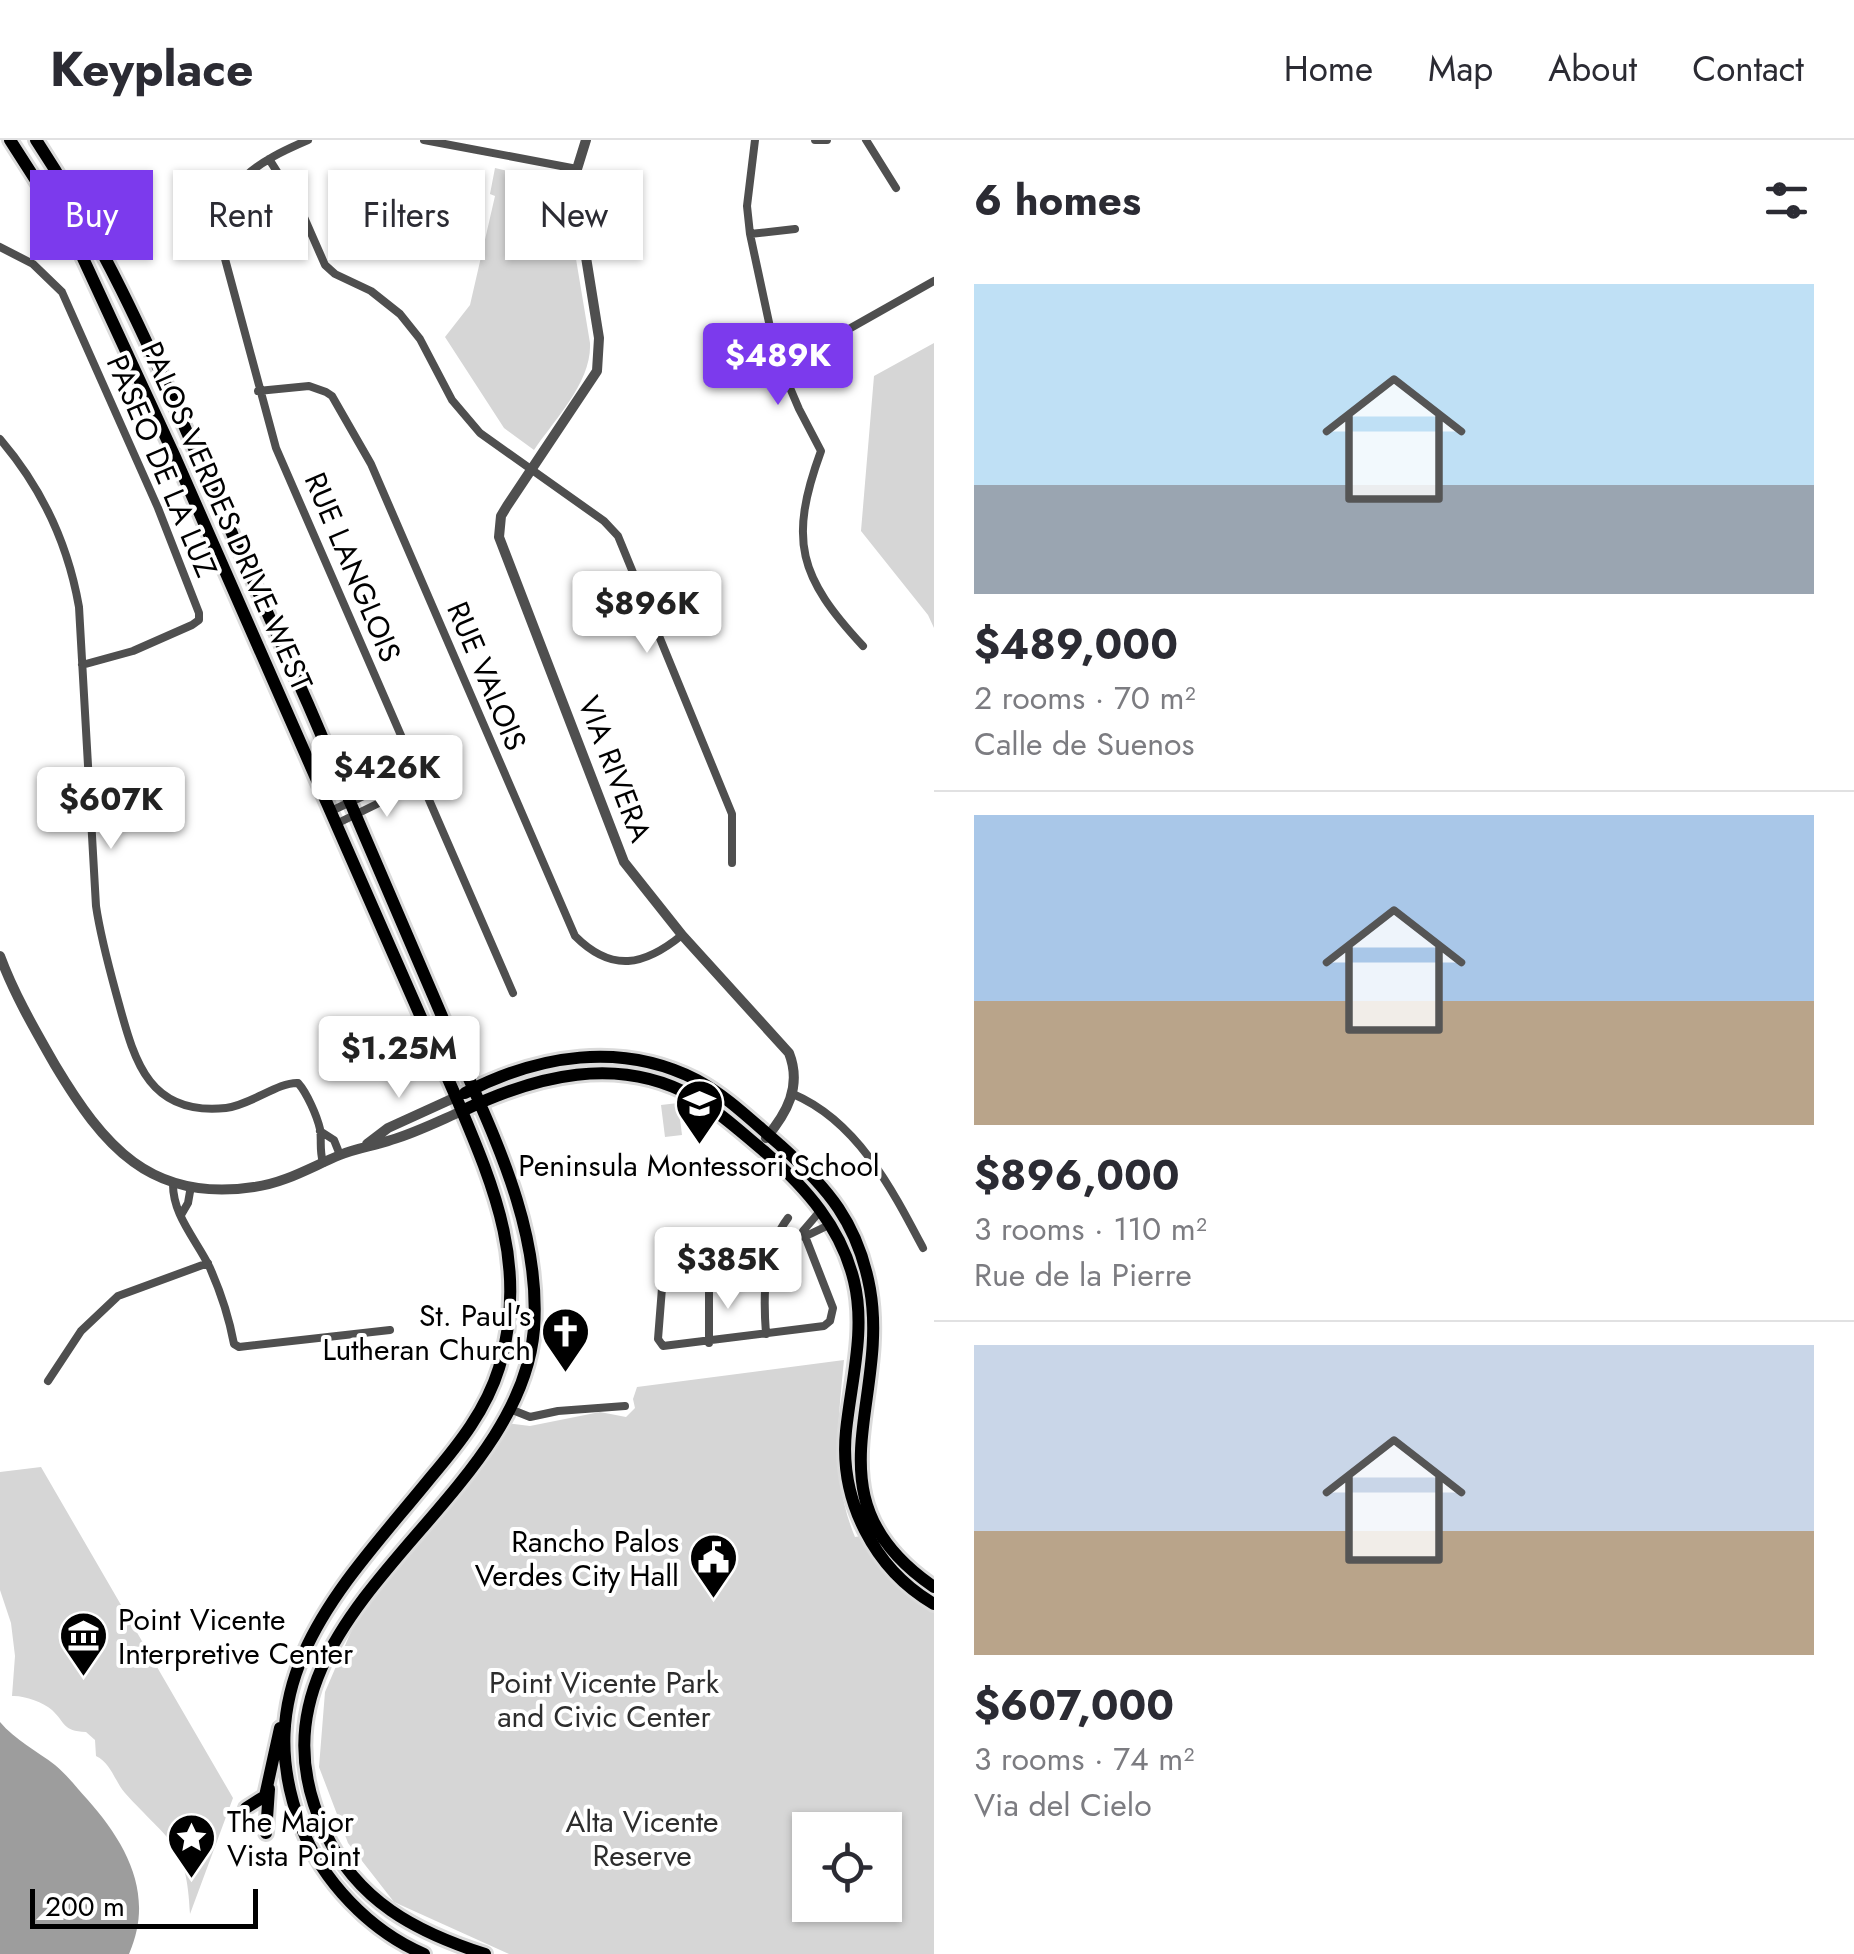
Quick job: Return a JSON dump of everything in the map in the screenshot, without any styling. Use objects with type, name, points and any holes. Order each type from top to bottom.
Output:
[{"type":"main road","name":"PALOS VERDES DRIVE WEST","points":[[10,140],[30,171]]},
{"type":"main road","name":"PALOS VERDES DRIVE WEST","points":[[36,140],[55,170]]},
{"type":"main road","name":"PALOS VERDES DRIVE WEST","points":[[84,260],[175,457],[459,1104],[495,1194],[508,1242],[511,1304],[498,1372],[463,1438],[316,1624],[293,1677],[285,1736],[289,1789],[307,1842],[344,1896],[391,1936],[424,1954]]},
{"type":"main road","name":"PALOS VERDES DRIVE WEST","points":[[108,260],[154,355],[354,808],[479,1103],[520,1210],[532,1279],[534,1331],[510,1408],[487,1445],[347,1619],[324,1660],[308,1710],[306,1764],[318,1818],[332,1848],[358,1884],[388,1912]]},
{"type":"main road","points":[[459,1104],[472,1089],[534,1064],[586,1056],[643,1060],[706,1086],[769,1135],[833,1196],[857,1242],[870,1289],[872,1317],[860,1451],[863,1489],[887,1542],[903,1562],[934,1588]]},
{"type":"main road","points":[[459,1104],[479,1103],[574,1073],[646,1078],[692,1096],[722,1115],[794,1178],[823,1217],[851,1270],[858,1308],[859,1334],[845,1452],[851,1496],[882,1558],[903,1581],[934,1604]]},
{"type":"main road","points":[[646,1078],[659,1073],[694,1086],[706,1086]]},
{"type":"main road","points":[[823,1217],[848,1228],[857,1242]]},
{"type":"main road","points":[[266,1832],[269,1782],[293,1677]]},
{"type":"main road","points":[[246,1808],[259,1802],[269,1782]]},
{"type":"main road","points":[[344,1896],[350,1890],[356,1892],[429,1935],[486,1954]]},
{"type":"street","name":"RUE LANGLOIS","points":[[308,140],[269,159],[242,180],[222,213],[221,244],[276,448],[514,994]]},
{"type":"street","points":[[424,140],[577,169]]},
{"type":"street","name":"VIA RIVERA","points":[[586,140],[577,169],[576,195],[600,356],[592,384],[501,516],[499,536],[624,862],[682,936],[789,1053],[795,1080],[793,1094]]},
{"type":"street","points":[[756,140],[747,206],[750,234],[776,355],[821,451],[804,503],[804,554],[811,579],[831,612],[863,646]]},
{"type":"street","points":[[815,140],[827,140]]},
{"type":"street","points":[[866,140],[896,188]]},
{"type":"street","points":[[269,159],[300,208],[325,265],[371,291],[400,314],[420,339],[463,416],[480,433],[618,536],[732,814],[732,863]]},
{"type":"street","points":[[750,234],[796,229]]},
{"type":"street","name":"PASEO DE LA LUZ","points":[[0,247],[33,264],[62,292],[198,607],[199,620],[132,652],[82,666]]},
{"type":"street","points":[[776,355],[840,334],[934,281]]},
{"type":"street","name":"RUE VALOIS","points":[[258,391],[309,386],[332,396],[371,464],[575,936],[589,950],[626,962],[652,957],[682,936]]},
{"type":"street","points":[[0,440],[27,474],[62,543],[79,607],[96,906],[135,1060],[152,1085],[174,1100],[201,1108],[229,1108],[261,1098],[289,1082],[298,1083],[320,1131],[318,1146],[323,1162]]},
{"type":"street","points":[[354,808],[417,771]]},
{"type":"street","points":[[333,818],[422,782]]},
{"type":"street","points":[[0,956],[45,1048],[97,1130],[130,1160],[174,1182],[227,1190],[277,1182],[366,1145],[389,1141],[459,1104]]},
{"type":"street","points":[[758,1146],[785,1113],[793,1094],[820,1106],[878,1166],[923,1248]]},
{"type":"street","points":[[320,1131],[334,1140],[340,1155]]},
{"type":"street","points":[[174,1182],[173,1200],[208,1264],[228,1314],[234,1344],[240,1348],[390,1330]]},
{"type":"street","points":[[181,1215],[188,1204],[191,1186]]},
{"type":"street","points":[[662,1288],[659,1343],[663,1346],[817,1329],[830,1321],[831,1299],[803,1231],[823,1217]]},
{"type":"street","points":[[804,1237],[823,1217]]},
{"type":"street","points":[[766,1334],[766,1274],[780,1228],[788,1218]]},
{"type":"street","points":[[48,1382],[82,1330],[118,1296],[208,1264]]},
{"type":"street","points":[[709,1342],[709,1289],[713,1277]]},
{"type":"street","points":[[510,1408],[530,1417],[625,1406]]},
{"type":"green space","points":[[495,168],[505,170],[505,260],[576,260],[589,358],[579,386],[534,450],[504,428],[445,337],[470,305],[480,260],[485,260],[485,240],[495,196],[490,194]]},
{"type":"green space","points":[[934,343],[934,628],[928,615],[861,531],[874,376]]},
{"type":"green space","points":[[678,1103],[682,1135],[665,1137],[661,1105]]},
{"type":"green space","name":"Alta Vicente Reserve","points":[[844,1360],[839,1472],[847,1515],[855,1537],[861,1536],[894,1577],[934,1611],[934,1954],[509,1954],[394,1902],[348,1843],[319,1767],[325,1692],[359,1613],[507,1423],[530,1426],[600,1412],[626,1417],[635,1408],[637,1387]]},
{"type":"green space","points":[[41,1467],[233,1798],[190,1914],[180,1857],[96,1756],[95,1740],[86,1732],[68,1728],[44,1704],[12,1696],[15,1656],[11,1623],[0,1590],[0,1472]]},
{"type":"shaded area","points":[[0,1722],[68,1777],[125,1852],[138,1891],[139,1911],[129,1954],[0,1954]]},
{"type":"place","name":"Peninsula Montessori School","points":[[699,1146]]},
{"type":"place","name":"St. Paul's Lutheran Church","points":[[566,1374]]},
{"type":"place","name":"Rancho Palos Verdes City Hall","points":[[714,1600]]},
{"type":"place","name":"Point Vicente Interpretive Center","points":[[83,1678]]},
{"type":"place","name":"The Major Vista Point","points":[[192,1880]]},
{"type":"park label","name":"Point Vicente Park and Civic Center","points":[[604,1699]]}]
